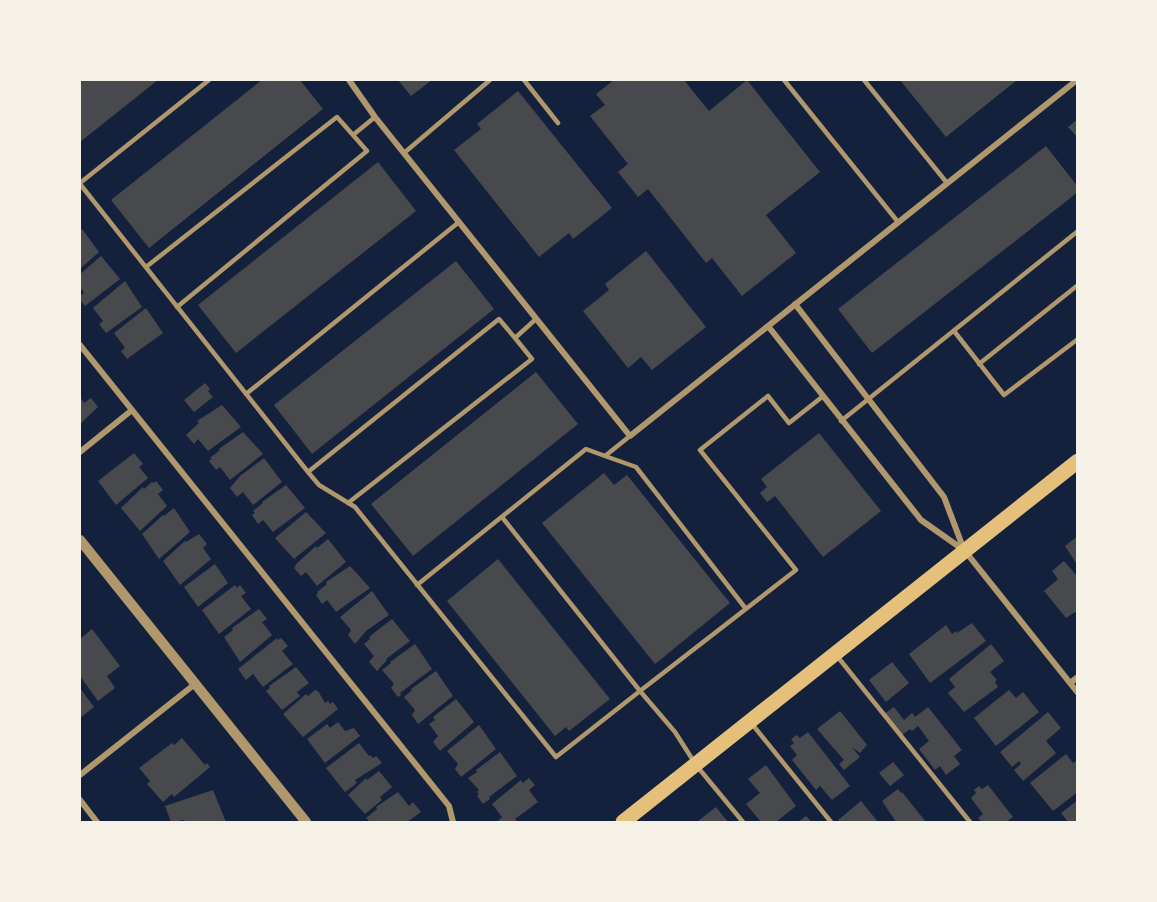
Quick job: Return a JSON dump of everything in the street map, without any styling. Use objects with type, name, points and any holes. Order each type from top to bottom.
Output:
[{"type":"main road","points":[[623,822],[1077,461]]},
{"type":"street","points":[[349,80],[375,117],[630,436],[1077,80]]},
{"type":"street","points":[[795,304],[944,498],[965,551]]},
{"type":"street","points":[[768,326],[921,520],[965,551],[1077,693]]},
{"type":"street","points":[[80,345],[449,806],[453,822]]},
{"type":"street","points":[[80,452],[132,410]]},
{"type":"street","points":[[80,540],[306,822]]},
{"type":"street","points":[[1070,683],[1077,677]]},
{"type":"street","points":[[80,775],[195,684]]},
{"type":"street","points":[[80,800],[97,822]]},
{"type":"lane","points":[[209,80],[80,184],[308,472],[319,485],[355,507],[556,758],[796,570],[700,450],[768,396],[789,423],[822,397]]},
{"type":"lane","points":[[404,153],[490,80]]},
{"type":"lane","points":[[524,80],[558,123]]},
{"type":"lane","points":[[784,80],[898,222]]},
{"type":"lane","points":[[864,80],[947,183]]},
{"type":"lane","points":[[146,267],[337,117],[367,151],[177,307]]},
{"type":"lane","points":[[353,135],[375,117]]},
{"type":"lane","points":[[246,394],[459,222]]},
{"type":"lane","points":[[841,421],[1077,231]]},
{"type":"lane","points":[[979,364],[1077,285]]},
{"type":"lane","points":[[308,472],[499,319],[532,359],[348,503]]},
{"type":"lane","points":[[515,338],[536,319]]},
{"type":"lane","points":[[954,331],[1004,396],[1077,339]]},
{"type":"lane","points":[[605,456],[630,436]]},
{"type":"lane","points":[[417,585],[586,449],[636,467],[746,609]]},
{"type":"lane","points":[[502,517],[640,692],[675,732],[696,765],[743,822]]},
{"type":"lane","points":[[835,654],[970,822]]},
{"type":"lane","points":[[750,722],[831,822]]},
{"type":"building","points":[[80,80],[158,80],[80,142]]},
{"type":"building","points":[[262,80],[300,80],[323,109],[149,248],[111,200]]},
{"type":"building","points":[[398,80],[432,80],[411,96]]},
{"type":"building","points":[[614,80],[684,80],[709,111],[747,80],[820,172],[766,215],[796,253],[742,296],[712,258],[706,263],[648,189],[638,197],[618,172],[628,164],[590,116],[605,105],[596,94]]},
{"type":"building","points":[[900,80],[1017,80],[946,137]]},
{"type":"building","points":[[518,91],[612,208],[573,239],[569,233],[539,257],[454,150],[481,129],[477,124]]},
{"type":"building","points":[[1078,119],[1078,138],[1068,127]]},
{"type":"building","points":[[1046,146],[1078,187],[1078,192],[872,353],[838,309]]},
{"type":"building","points":[[378,162],[416,211],[236,353],[198,305]]},
{"type":"building","points":[[82,229],[99,252],[80,269],[80,231]]},
{"type":"building","points":[[646,251],[706,327],[652,370],[641,357],[628,368],[583,311],[609,290],[605,284]]},
{"type":"building","points":[[101,256],[120,279],[85,306],[80,300],[80,296],[84,293],[80,287],[80,274]]},
{"type":"building","points":[[456,261],[494,309],[312,454],[274,405]]},
{"type":"building","points":[[125,281],[142,307],[106,333],[99,324],[103,321],[93,308]]},
{"type":"building","points":[[146,308],[163,333],[127,359],[121,351],[125,348],[114,333]]},
{"type":"building","points":[[536,372],[578,424],[413,556],[371,504]]},
{"type":"building","points":[[205,383],[213,397],[194,412],[184,400]]},
{"type":"building","points":[[80,397],[84,403],[91,398],[98,407],[80,424]]},
{"type":"building","points":[[222,405],[241,427],[208,451],[198,439],[194,444],[186,435],[199,423],[197,421]]},
{"type":"building","points":[[243,432],[263,454],[230,480],[220,467],[216,470],[209,461],[219,449]]},
{"type":"building","points":[[819,433],[881,511],[823,557],[775,496],[767,502],[760,493],[767,487],[761,479]]},
{"type":"building","points":[[134,453],[143,464],[139,467],[148,478],[116,505],[98,481]]},
{"type":"building","points":[[264,458],[282,482],[253,505],[243,492],[237,497],[230,488],[240,476]]},
{"type":"building","points":[[604,473],[614,485],[627,475],[730,603],[655,664],[542,523]]},
{"type":"building","points":[[156,481],[163,490],[158,494],[167,506],[140,531],[121,508],[143,487],[144,489]]},
{"type":"building","points":[[286,485],[305,508],[273,532],[263,520],[258,524],[252,515],[255,513],[253,511]]},
{"type":"building","points":[[174,508],[190,532],[159,559],[142,534]]},
{"type":"building","points":[[306,512],[326,533],[294,559],[275,538]]},
{"type":"building","points":[[199,534],[207,544],[203,548],[211,559],[180,585],[163,561],[185,541]]},
{"type":"building","points":[[1078,536],[1078,566],[1065,546]]},
{"type":"building","points":[[328,539],[346,562],[317,586],[306,572],[301,576],[294,568],[316,546],[317,548]]},
{"type":"building","points":[[498,559],[610,699],[569,731],[566,727],[555,736],[447,601]]},
{"type":"building","points":[[1064,561],[1078,577],[1078,615],[1075,612],[1066,618],[1044,591],[1058,579],[1052,571]]},
{"type":"building","points":[[215,564],[228,583],[198,607],[184,587]]},
{"type":"building","points":[[350,566],[370,588],[336,612],[327,600],[322,604],[316,595],[327,584],[326,582]]},
{"type":"building","points":[[235,585],[237,588],[240,585],[246,593],[241,596],[251,609],[219,634],[202,610]]},
{"type":"building","points":[[372,591],[389,615],[366,631],[355,644],[348,635],[351,630],[340,617]]},
{"type":"building","points":[[259,609],[267,619],[262,622],[272,635],[240,662],[224,637],[233,630],[232,628]]},
{"type":"building","points":[[392,619],[410,641],[386,659],[377,671],[369,662],[374,656],[364,644],[370,639],[369,637]]},
{"type":"building","points":[[972,623],[986,641],[930,683],[909,654],[946,625],[952,634]]},
{"type":"building","points":[[92,629],[120,666],[107,676],[115,688],[98,701],[80,676],[80,639]]},
{"type":"building","points":[[277,638],[278,640],[281,638],[288,646],[282,651],[293,664],[263,687],[253,674],[246,680],[238,669]]},
{"type":"building","points":[[415,644],[432,669],[400,693],[398,697],[391,688],[394,684],[382,670]]},
{"type":"building","points":[[991,644],[1004,661],[990,672],[997,680],[995,682],[998,687],[964,712],[948,693],[955,687],[949,679]]},
{"type":"building","points":[[892,662],[909,683],[886,702],[869,680]]},
{"type":"building","points":[[296,667],[309,683],[297,692],[300,696],[282,710],[266,691],[270,688],[269,686]]},
{"type":"building","points":[[436,671],[453,696],[418,724],[412,715],[415,710],[404,697]]},
{"type":"building","points":[[80,688],[94,707],[80,718]]},
{"type":"building","points":[[315,690],[325,703],[333,702],[338,709],[303,737],[283,714],[306,694],[308,696]]},
{"type":"building","points":[[1009,690],[1016,698],[1023,692],[1039,712],[996,746],[974,718]]},
{"type":"building","points":[[456,699],[474,722],[440,751],[433,742],[438,736],[429,724],[435,720],[433,717]]},
{"type":"building","points":[[894,707],[904,720],[912,713],[915,717],[928,707],[962,750],[954,756],[960,764],[946,775],[940,766],[935,770],[919,749],[929,741],[918,726],[901,736],[884,714]]},
{"type":"building","points":[[840,711],[867,745],[860,753],[852,747],[860,757],[844,770],[839,764],[844,760],[817,729]]},
{"type":"building","points":[[1048,712],[1061,728],[1046,741],[1056,753],[1023,781],[1014,770],[1021,764],[1019,761],[1012,767],[1000,752]]},
{"type":"building","points":[[338,722],[345,731],[354,728],[360,736],[325,763],[307,739],[327,724],[330,728]]},
{"type":"building","points":[[479,725],[496,749],[461,777],[455,769],[458,764],[447,751]]},
{"type":"building","points":[[808,732],[850,786],[832,800],[820,786],[816,790],[792,760],[797,755],[790,746],[794,743],[791,739],[797,735],[800,738]]},
{"type":"building","points":[[182,738],[205,765],[207,763],[210,767],[174,797],[172,794],[163,802],[147,784],[150,781],[139,768]]},
{"type":"building","points":[[359,743],[369,756],[373,758],[376,756],[382,763],[355,780],[357,783],[345,792],[326,768]]},
{"type":"building","points":[[500,752],[517,776],[483,804],[477,796],[479,790],[468,778]]},
{"type":"building","points":[[1066,754],[1073,763],[1078,760],[1078,792],[1053,811],[1030,783]]},
{"type":"building","points":[[893,762],[904,775],[890,786],[879,773]]},
{"type":"building","points":[[766,765],[796,806],[776,822],[761,822],[746,804],[760,793],[748,779]]},
{"type":"building","points":[[379,771],[392,787],[380,797],[382,800],[365,814],[348,795],[366,778],[367,780]]},
{"type":"building","points":[[529,778],[535,785],[529,790],[538,802],[515,819],[517,821],[497,822],[502,817],[492,804],[521,780],[523,783]]},
{"type":"building","points":[[988,785],[1013,817],[1006,822],[982,822],[978,818],[983,814],[971,798],[976,793],[974,790],[979,786],[982,789]]},
{"type":"building","points":[[898,789],[926,822],[896,822],[882,801]]},
{"type":"building","points":[[213,790],[226,822],[185,822],[184,820],[171,822],[165,806]]},
{"type":"building","points":[[398,792],[409,806],[413,802],[421,812],[407,822],[370,822],[366,818],[377,809],[376,807]]},
{"type":"building","points":[[1078,800],[1078,822],[1068,822],[1061,813]]},
{"type":"building","points":[[861,801],[878,822],[840,822],[838,820]]},
{"type":"building","points":[[716,807],[728,822],[697,822]]},
{"type":"building","points":[[806,816],[812,822],[798,822]]}]
